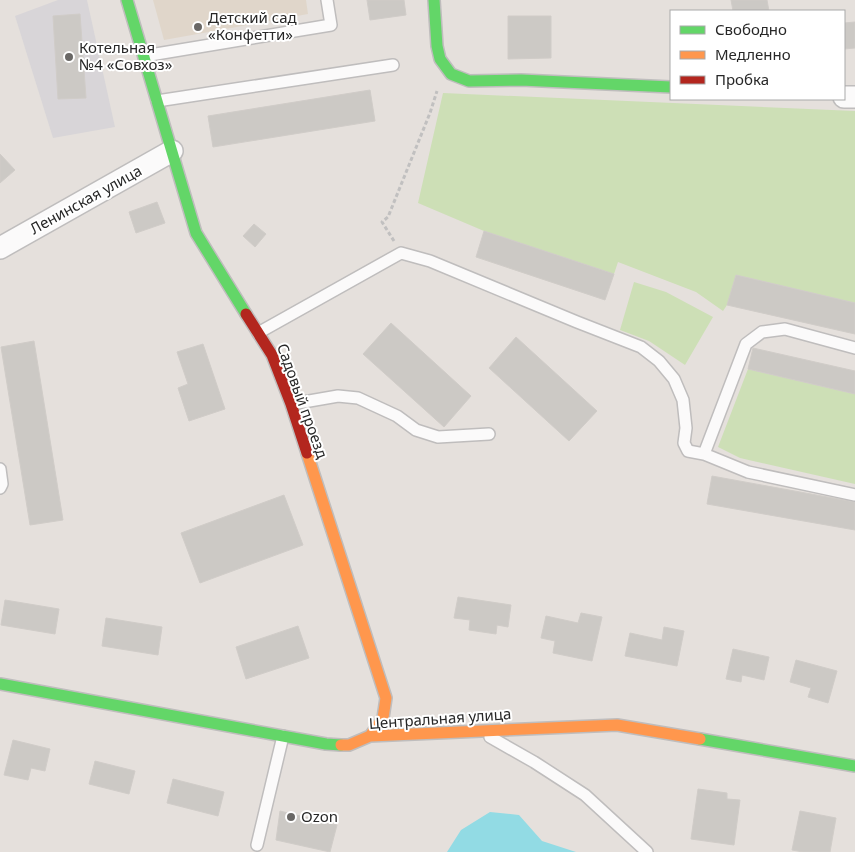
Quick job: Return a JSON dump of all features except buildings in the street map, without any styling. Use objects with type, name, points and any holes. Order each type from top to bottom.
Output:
[{"type":"street","name":"Садовый проезд","points":[[127,0],[196,233],[272,355],[290,404],[386,698],[383,718],[370,736]]},
{"type":"street","points":[[434,0],[437,46],[440,59],[450,74],[469,81],[521,80],[670,87]]},
{"type":"street","name":"Ленинская улица","points":[[0,248],[172,151]]},
{"type":"street","name":"Центральная улица","points":[[0,684],[326,744],[349,745],[370,736],[617,725],[855,766]]},
{"type":"lane","points":[[144,56],[331,25],[327,0]]},
{"type":"lane","points":[[157,101],[393,65]]},
{"type":"lane","points":[[258,333],[401,252],[430,261],[641,347],[660,361],[674,379],[684,400],[686,428],[684,443],[688,451],[704,454],[748,472],[855,495]]},
{"type":"lane","points":[[704,454],[746,344],[762,332],[785,329],[855,348]]},
{"type":"lane","points":[[290,404],[338,396],[358,398],[397,416],[416,430],[438,437],[490,434]]},
{"type":"lane","points":[[0,469],[2,484],[0,488]]},
{"type":"lane","points":[[479,731],[534,762],[585,795],[647,852]]},
{"type":"lane","points":[[257,845],[283,736]]},
{"type":"path","points":[[401,252],[382,222],[388,217],[404,180],[430,113],[445,66]]},
{"type":"shaded area","points":[[58,0],[87,0],[115,127],[53,138],[15,16]]},
{"type":"shaded area","name":"Детский сад «Конфетти»","points":[[153,0],[306,0],[308,14],[164,40]]},
{"type":"green space","points":[[443,93],[855,111],[855,303],[736,275],[727,305],[723,311],[696,292],[618,262],[614,274],[484,231],[418,203]]},
{"type":"green space","points":[[634,282],[666,292],[713,317],[685,365],[649,341],[620,330]]},
{"type":"green space","points":[[748,369],[855,394],[855,484],[740,458],[718,447]]},
{"type":"water","points":[[490,812],[519,815],[542,841],[576,852],[447,852],[461,830]]},
{"type":"traffic: fast","points":[[127,0],[196,233],[246,314]]},
{"type":"traffic: fast","points":[[434,0],[437,46],[440,59],[451,74],[469,81],[521,80],[670,87]]},
{"type":"traffic: fast","points":[[0,684],[326,744],[341,745]]},
{"type":"traffic: fast","points":[[700,739],[855,766]]},
{"type":"traffic: slow","points":[[307,453],[386,698],[383,718],[370,736]]},
{"type":"traffic: slow","points":[[341,745],[349,745],[370,736],[617,725],[700,739]]},
{"type":"traffic: jam","points":[[246,314],[272,355],[307,453]]},
{"type":"place","name":"Детский сад «Конфетти»","points":[[198,27]]},
{"type":"place","name":"Котельная №4 «Совхоз»","points":[[69,57]]},
{"type":"place","name":"Ozon","points":[[291,817]]}]
